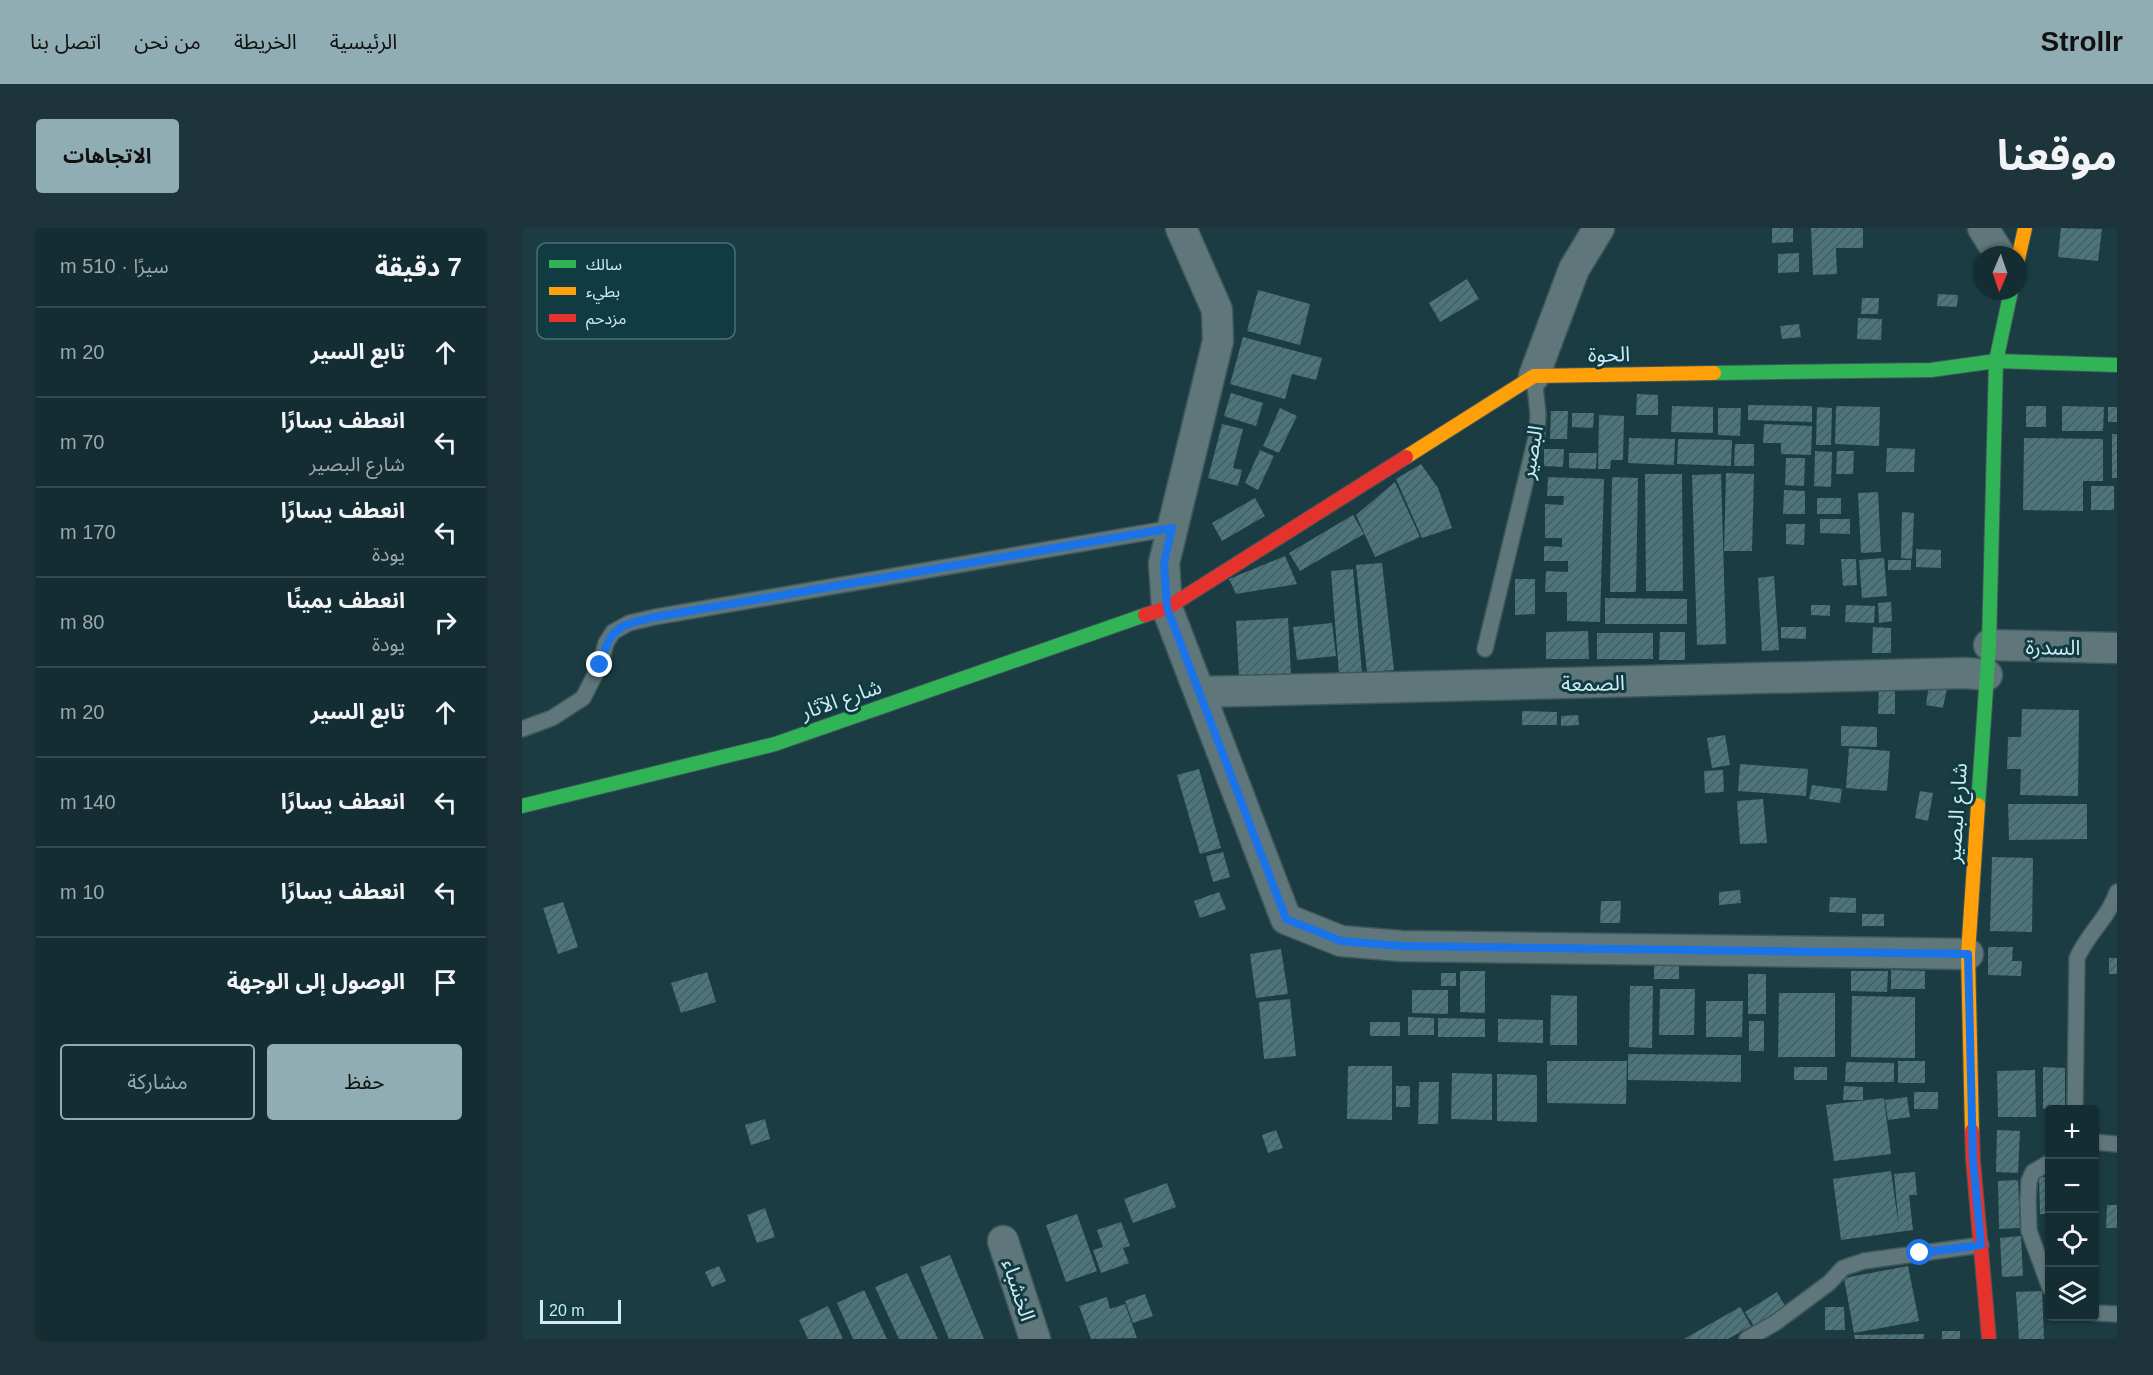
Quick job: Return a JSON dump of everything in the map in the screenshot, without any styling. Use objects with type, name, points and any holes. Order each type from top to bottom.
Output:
[{"type":"street","points":[[1181,228],[1217,310],[1218,341],[1164,563],[1167,608],[1286,919],[1341,941],[1413,946],[1968,954]]},
{"type":"street","name":"البصير","points":[[1534,375],[1575,269],[1599,228]]},
{"type":"street","points":[[1983,228],[1994,246]]},
{"type":"street","points":[[2021,246],[2025,228]]},
{"type":"street","name":"شارع البصير","points":[[1989,1339],[1973,1160],[1968,954],[1988,660],[1996,361],[2009,300]]},
{"type":"street","name":"الحوة","points":[[1534,375],[1931,370],[1996,361],[2117,365]]},
{"type":"street","points":[[1167,608],[1534,375]]},
{"type":"street","name":"شارع الآثار","points":[[522,806],[775,744],[1167,608]]},
{"type":"street","name":"السدرة","points":[[1988,660],[2117,648]]},
{"type":"street","name":"الصمعة","points":[[1200,692],[1966,674],[1988,660]]},
{"type":"street","name":"الخشباء","points":[[1003,1241],[1035,1339]]},
{"type":"lane","name":"البصير","points":[[1485,649],[1537,434],[1538,414],[1534,375]]},
{"type":"lane","points":[[522,729],[552,718],[583,698],[600,665],[606,644],[613,632],[629,623],[1172,528]]},
{"type":"lane","points":[[2075,1105],[2077,958],[2084,942],[2112,906],[2117,892]]},
{"type":"lane","points":[[2099,1142],[2117,1144]]},
{"type":"lane","points":[[2045,1164],[2033,1172],[2029,1182],[2028,1200],[2029,1231],[2045,1277]]},
{"type":"lane","points":[[1747,1339],[1775,1323],[1829,1283],[1843,1268],[1864,1261],[1981,1245]]},
{"type":"lane","points":[[2099,1313],[2117,1314]]},
{"type":"building","points":[[1772,228],[1793,228],[1793,242],[1772,243]]},
{"type":"building","points":[[1811,228],[1863,228],[1863,248],[1836,248],[1837,274],[1813,275]]},
{"type":"building","points":[[2061,228],[2102,229],[2098,261],[2058,257]]},
{"type":"building","points":[[1799,253],[1799,272],[1778,273],[1778,254]]},
{"type":"building","points":[[1467,279],[1479,299],[1440,322],[1429,303]]},
{"type":"building","points":[[1258,290],[1310,304],[1300,345],[1247,331]]},
{"type":"building","points":[[1938,294],[1958,295],[1957,307],[1937,306]]},
{"type":"building","points":[[1862,298],[1879,298],[1878,314],[1861,314]]},
{"type":"building","points":[[1858,318],[1882,319],[1881,340],[1857,339]]},
{"type":"building","points":[[1799,324],[1801,337],[1782,339],[1780,326]]},
{"type":"building","points":[[1243,337],[1322,358],[1316,380],[1292,374],[1285,399],[1230,384]]},
{"type":"building","points":[[1231,393],[1263,403],[1256,426],[1224,416]]},
{"type":"building","points":[[1637,394],[1658,395],[1658,415],[1636,415]]},
{"type":"building","points":[[1748,405],[1812,406],[1812,422],[1748,420]]},
{"type":"building","points":[[1672,406],[1713,407],[1713,433],[1671,432]]},
{"type":"building","points":[[1836,406],[1880,407],[1879,446],[1835,444]]},
{"type":"building","points":[[2026,406],[2046,406],[2046,427],[2026,427]]},
{"type":"building","points":[[2062,406],[2104,407],[2103,431],[2062,431]]},
{"type":"building","points":[[1817,407],[1832,408],[1831,445],[1816,445]]},
{"type":"building","points":[[2108,407],[2117,407],[2117,422],[2108,422]]},
{"type":"building","points":[[1280,408],[1297,416],[1279,453],[1263,446]]},
{"type":"building","points":[[1718,408],[1741,408],[1740,436],[1718,435]]},
{"type":"building","points":[[1551,411],[1568,411],[1567,439],[1550,439]]},
{"type":"building","points":[[1572,413],[1594,413],[1593,428],[1572,427]]},
{"type":"building","points":[[1599,415],[1624,416],[1623,460],[1611,460],[1610,469],[1598,469]]},
{"type":"building","points":[[1222,424],[1243,429],[1233,468],[1242,470],[1238,486],[1208,478]]},
{"type":"building","points":[[1764,424],[1812,426],[1811,455],[1781,454],[1781,443],[1763,443]]},
{"type":"building","points":[[2112,434],[2117,434],[2117,478],[2112,478]]},
{"type":"building","points":[[1629,438],[1675,439],[1674,465],[1628,463]]},
{"type":"building","points":[[2024,438],[2103,439],[2103,481],[2083,481],[2083,511],[2023,510]]},
{"type":"building","points":[[1678,439],[1732,440],[1731,466],[1677,464]]},
{"type":"building","points":[[1735,444],[1754,444],[1754,466],[1734,466]]},
{"type":"building","points":[[1887,448],[1915,449],[1914,472],[1886,472]]},
{"type":"building","points":[[1544,449],[1564,449],[1563,467],[1544,466]]},
{"type":"building","points":[[1260,450],[1274,456],[1258,490],[1245,483]]},
{"type":"building","points":[[1815,451],[1832,452],[1831,487],[1814,486]]},
{"type":"building","points":[[1837,451],[1854,451],[1853,474],[1836,474]]},
{"type":"building","points":[[1569,453],[1597,453],[1596,469],[1569,468]]},
{"type":"building","points":[[1786,458],[1805,458],[1804,486],[1785,485]]},
{"type":"building","points":[[1421,464],[1438,488],[1452,528],[1422,538],[1396,479]]},
{"type":"building","points":[[1726,473],[1754,474],[1752,551],[1724,551]]},
{"type":"building","points":[[1645,474],[1682,474],[1683,591],[1646,591]]},
{"type":"building","points":[[1721,474],[1726,644],[1697,645],[1692,475]]},
{"type":"building","points":[[1548,477],[1604,479],[1600,622],[1567,621],[1567,592],[1545,592],[1546,571],[1568,572],[1568,561],[1544,561],[1544,546],[1562,547],[1562,538],[1545,538],[1545,504],[1563,505],[1564,496],[1547,496]]},
{"type":"building","points":[[1612,477],[1638,478],[1636,592],[1610,592]]},
{"type":"building","points":[[1395,482],[1420,537],[1375,557],[1356,515]]},
{"type":"building","points":[[2091,486],[2114,486],[2114,510],[2091,510]]},
{"type":"building","points":[[1784,490],[1805,491],[1805,514],[1783,514]]},
{"type":"building","points":[[1878,492],[1881,552],[1861,553],[1858,493]]},
{"type":"building","points":[[1255,498],[1265,516],[1222,541],[1212,523]]},
{"type":"building","points":[[1817,498],[1841,498],[1841,514],[1817,514]]},
{"type":"building","points":[[1902,512],[1914,513],[1912,559],[1901,558]]},
{"type":"building","points":[[1353,515],[1364,534],[1300,571],[1289,553]]},
{"type":"building","points":[[1820,519],[1850,519],[1850,534],[1820,533]]},
{"type":"building","points":[[1786,524],[1805,524],[1804,545],[1786,544]]},
{"type":"building","points":[[1916,549],[1941,550],[1941,568],[1916,567]]},
{"type":"building","points":[[1285,556],[1297,584],[1236,594],[1229,579]]},
{"type":"building","points":[[1884,558],[1887,596],[1862,598],[1859,560]]},
{"type":"building","points":[[1841,559],[1856,559],[1857,585],[1843,586]]},
{"type":"building","points":[[1888,560],[1911,560],[1911,570],[1888,570]]},
{"type":"building","points":[[1382,563],[1394,670],[1367,672],[1356,565]]},
{"type":"building","points":[[1353,569],[1362,673],[1339,674],[1331,571]]},
{"type":"building","points":[[1774,576],[1779,650],[1762,651],[1758,578]]},
{"type":"building","points":[[1515,579],[1535,579],[1535,614],[1515,615]]},
{"type":"building","points":[[1605,598],[1687,599],[1687,624],[1605,624]]},
{"type":"building","points":[[1891,602],[1892,621],[1879,623],[1878,603]]},
{"type":"building","points":[[1811,605],[1830,605],[1830,616],[1811,615]]},
{"type":"building","points":[[1846,605],[1875,606],[1874,623],[1845,622]]},
{"type":"building","points":[[1288,618],[1291,675],[1239,677],[1236,621]]},
{"type":"building","points":[[1332,623],[1336,656],[1297,660],[1293,627]]},
{"type":"building","points":[[1781,627],[1806,627],[1806,639],[1781,638]]},
{"type":"building","points":[[1873,627],[1891,628],[1891,653],[1872,653]]},
{"type":"building","points":[[1588,631],[1589,659],[1546,659],[1546,632]]},
{"type":"building","points":[[1660,632],[1685,632],[1685,660],[1659,660]]},
{"type":"building","points":[[1597,633],[1653,633],[1653,659],[1597,659]]},
{"type":"building","points":[[1929,684],[1947,688],[1943,708],[1926,705]]},
{"type":"building","points":[[1879,687],[1895,688],[1895,714],[1878,714]]},
{"type":"building","points":[[2022,709],[2079,710],[2078,796],[2020,795],[2021,769],[2007,769],[2008,737],[2021,737]]},
{"type":"building","points":[[1522,711],[1557,712],[1557,725],[1522,725]]},
{"type":"building","points":[[1578,715],[1579,725],[1561,726],[1561,716]]},
{"type":"building","points":[[1841,726],[1877,727],[1877,747],[1841,746]]},
{"type":"building","points":[[1725,735],[1730,765],[1712,768],[1707,738]]},
{"type":"building","points":[[1849,748],[1890,751],[1887,791],[1846,788]]},
{"type":"building","points":[[1740,764],[1808,769],[1806,796],[1738,791]]},
{"type":"building","points":[[1199,769],[1221,848],[1200,854],[1177,775]]},
{"type":"building","points":[[1723,770],[1724,792],[1705,793],[1704,771]]},
{"type":"building","points":[[1812,785],[1842,789],[1840,803],[1809,799]]},
{"type":"building","points":[[1920,791],[1933,793],[1928,821],[1915,818]]},
{"type":"building","points":[[1763,799],[1767,843],[1740,844],[1737,801]]},
{"type":"building","points":[[2008,804],[2087,804],[2087,839],[2009,840]]},
{"type":"building","points":[[1223,852],[1230,877],[1213,882],[1206,856]]},
{"type":"building","points":[[1992,857],[2033,858],[2032,932],[1990,931]]},
{"type":"building","points":[[1740,890],[1741,903],[1719,905],[1719,892]]},
{"type":"building","points":[[1219,892],[1226,909],[1200,918],[1194,901]]},
{"type":"building","points":[[1830,897],[1856,898],[1856,913],[1829,912]]},
{"type":"building","points":[[1601,901],[1621,901],[1620,923],[1600,923]]},
{"type":"building","points":[[563,902],[578,947],[558,954],[543,908]]},
{"type":"building","points":[[1862,914],[1884,914],[1884,926],[1862,926]]},
{"type":"building","points":[[1988,947],[2013,947],[2012,961],[2022,961],[2021,976],[1988,975]]},
{"type":"building","points":[[1281,949],[1288,994],[1256,998],[1250,954]]},
{"type":"building","points":[[2109,958],[2117,958],[2117,974],[2109,974]]},
{"type":"building","points":[[1654,963],[1679,963],[1679,979],[1654,979]]},
{"type":"building","points":[[1891,970],[1925,971],[1925,989],[1891,989]]},
{"type":"building","points":[[1460,971],[1485,971],[1485,1013],[1460,1012]]},
{"type":"building","points":[[1851,971],[1888,971],[1887,992],[1851,991]]},
{"type":"building","points":[[707,972],[716,1002],[681,1013],[671,983]]},
{"type":"building","points":[[1441,973],[1456,973],[1456,986],[1441,986]]},
{"type":"building","points":[[1748,974],[1766,974],[1766,1014],[1748,1014]]},
{"type":"building","points":[[1630,986],[1653,986],[1652,1048],[1629,1047]]},
{"type":"building","points":[[1660,989],[1695,989],[1694,1035],[1659,1035]]},
{"type":"building","points":[[1412,990],[1448,990],[1448,1014],[1412,1013]]},
{"type":"building","points":[[1779,993],[1835,993],[1835,1057],[1778,1057]]},
{"type":"building","points":[[1551,995],[1577,996],[1577,1045],[1550,1045]]},
{"type":"building","points":[[1852,996],[1915,997],[1915,1058],[1851,1057]]},
{"type":"building","points":[[1290,999],[1296,1056],[1264,1059],[1259,1002]]},
{"type":"building","points":[[1706,1001],[1743,1001],[1742,1037],[1706,1037]]},
{"type":"building","points":[[1408,1017],[1434,1018],[1434,1035],[1408,1035]]},
{"type":"building","points":[[1438,1018],[1485,1019],[1485,1037],[1438,1037]]},
{"type":"building","points":[[1498,1019],[1543,1020],[1543,1043],[1498,1042]]},
{"type":"building","points":[[1749,1021],[1764,1021],[1764,1051],[1749,1051]]},
{"type":"building","points":[[1370,1022],[1400,1022],[1400,1036],[1370,1036]]},
{"type":"building","points":[[1628,1054],[1741,1055],[1741,1082],[1628,1080]]},
{"type":"building","points":[[1547,1061],[1627,1061],[1626,1104],[1547,1103]]},
{"type":"building","points":[[1898,1061],[1925,1061],[1925,1083],[1898,1083]]},
{"type":"building","points":[[1846,1062],[1894,1063],[1894,1082],[1845,1082]]},
{"type":"building","points":[[1348,1066],[1392,1066],[1392,1120],[1347,1119]]},
{"type":"building","points":[[1794,1067],[1827,1067],[1827,1080],[1794,1080]]},
{"type":"building","points":[[2043,1067],[2065,1068],[2065,1105],[2045,1105],[2043,1109]]},
{"type":"building","points":[[2035,1070],[2036,1117],[1998,1117],[1997,1071]]},
{"type":"building","points":[[1452,1073],[1492,1074],[1492,1120],[1451,1119]]},
{"type":"building","points":[[1497,1074],[1537,1075],[1537,1122],[1497,1121]]},
{"type":"building","points":[[1419,1082],[1439,1082],[1438,1124],[1418,1124]]},
{"type":"building","points":[[1396,1086],[1410,1086],[1410,1107],[1396,1107]]},
{"type":"building","points":[[1844,1086],[1863,1087],[1863,1100],[1843,1100]]},
{"type":"building","points":[[1914,1092],[1938,1092],[1938,1109],[1914,1109]]},
{"type":"building","points":[[1907,1097],[1910,1117],[1888,1120],[1885,1100]]},
{"type":"building","points":[[1884,1098],[1891,1154],[1834,1161],[1826,1105]]},
{"type":"building","points":[[765,1119],[770,1139],[751,1145],[745,1125]]},
{"type":"building","points":[[1276,1130],[1283,1148],[1268,1153],[1262,1135]]},
{"type":"building","points":[[1997,1130],[2020,1131],[2018,1173],[1996,1172]]},
{"type":"building","points":[[1891,1171],[1899,1228],[1894,1174],[1915,1172],[1917,1195],[1909,1195],[1913,1230],[1841,1240],[1833,1179]]},
{"type":"building","points":[[2039,1177],[2045,1177],[2045,1214],[2040,1214]]},
{"type":"building","points":[[2018,1180],[2020,1228],[1999,1229],[1998,1181]]},
{"type":"building","points":[[1167,1183],[1176,1207],[1133,1223],[1124,1199]]},
{"type":"building","points":[[2107,1205],[2117,1205],[2117,1228],[2106,1228]]},
{"type":"building","points":[[765,1208],[775,1237],[757,1243],[747,1215]]},
{"type":"building","points":[[1077,1214],[1097,1271],[1066,1282],[1046,1225]]},
{"type":"building","points":[[1121,1222],[1130,1246],[1123,1248],[1129,1263],[1101,1273],[1093,1250],[1103,1247],[1097,1230]]},
{"type":"building","points":[[2021,1236],[2023,1276],[2002,1277],[2000,1238]]},
{"type":"building","points":[[950,1255],[984,1339],[949,1339],[920,1267]]},
{"type":"building","points":[[719,1266],[726,1281],[712,1287],[705,1272]]},
{"type":"building","points":[[1908,1266],[1919,1321],[1854,1333],[1844,1278]]},
{"type":"building","points":[[907,1273],[938,1339],[899,1339],[875,1287]]},
{"type":"building","points":[[864,1290],[887,1339],[853,1339],[837,1303]]},
{"type":"building","points":[[2042,1291],[2044,1339],[2019,1339],[2016,1292]]},
{"type":"building","points":[[1777,1292],[1785,1306],[1754,1326],[1745,1312]]},
{"type":"building","points":[[1145,1294],[1153,1316],[1133,1323],[1125,1301]]},
{"type":"building","points":[[1107,1297],[1110,1309],[1125,1304],[1137,1338],[1091,1339],[1079,1306]]},
{"type":"building","points":[[828,1306],[843,1339],[808,1339],[799,1320]]},
{"type":"building","points":[[1740,1307],[1751,1326],[1728,1339],[1684,1339]]},
{"type":"building","points":[[1825,1307],[1844,1307],[1845,1330],[1825,1330]]},
{"type":"building","points":[[1942,1331],[1960,1331],[1960,1339],[1942,1339]]},
{"type":"building","points":[[1924,1334],[1924,1339],[1855,1339],[1854,1335]]},
{"type":"traffic: fast","points":[[1978,805],[1989,645],[1996,361],[2009,300]]},
{"type":"traffic: fast","points":[[1714,373],[1931,370],[1996,361],[2117,365]]},
{"type":"traffic: fast","points":[[522,806],[775,744],[1145,615]]},
{"type":"traffic: slow","points":[[2021,246],[2025,228]]},
{"type":"traffic: slow","points":[[1406,457],[1534,376],[1714,373]]},
{"type":"traffic: slow","points":[[1972,1131],[1968,954],[1978,805]]},
{"type":"traffic: jam","points":[[1145,615],[1167,608],[1406,457]]},
{"type":"traffic: jam","points":[[1972,1131],[1989,1339]]},
{"type":"route","points":[[600,665],[606,644],[613,632],[629,623],[1172,528],[1164,563],[1167,608],[1286,919],[1341,941],[1401,946],[1968,954],[1973,1160],[1981,1245],[1920,1253]]}]
